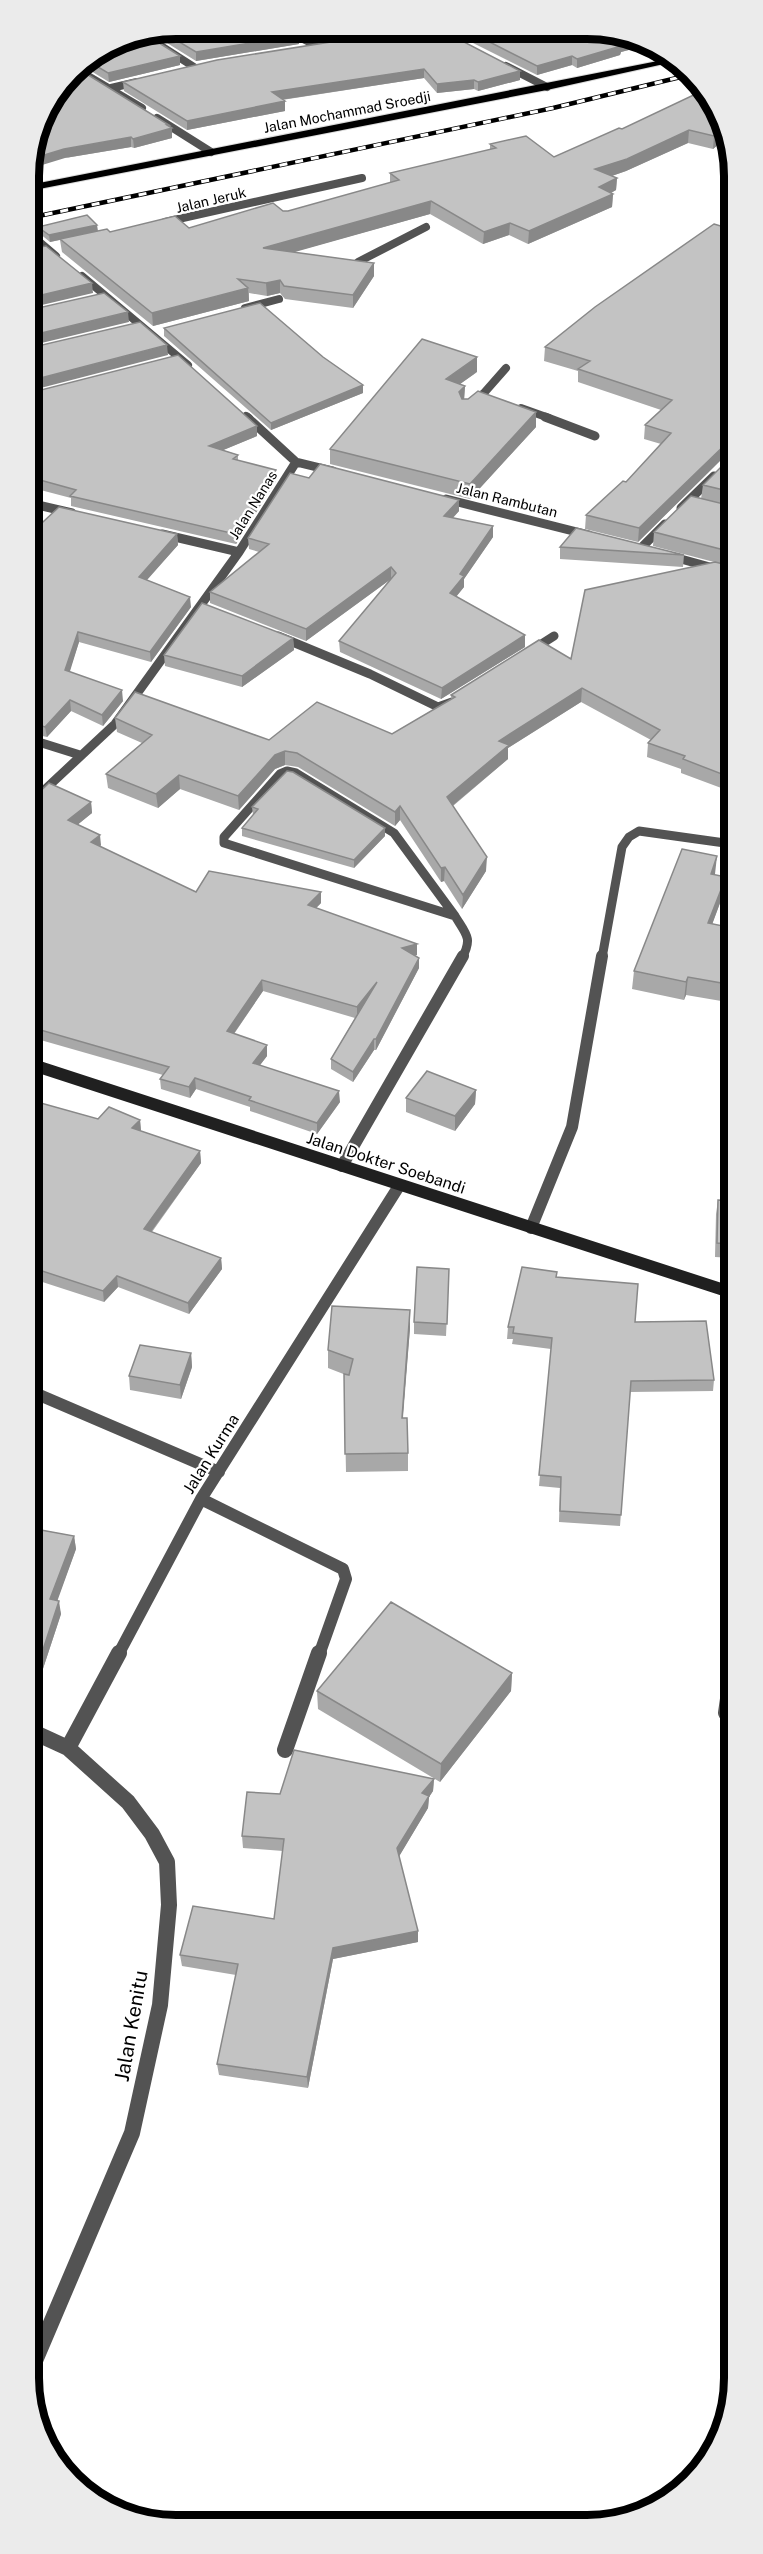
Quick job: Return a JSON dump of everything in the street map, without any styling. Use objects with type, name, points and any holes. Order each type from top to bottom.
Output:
[{"type":"main road","name":"Jalan Mochammad Sroedji","points":[[39,186],[664,62]]},
{"type":"main road","name":"Jalan Dokter Soebandi","points":[[39,1067],[724,1290]]},
{"type":"street","points":[[303,39],[319,47]]},
{"type":"street","points":[[151,42],[194,67]]},
{"type":"street","points":[[300,50],[331,45]]},
{"type":"street","points":[[496,62],[547,87]]},
{"type":"street","points":[[184,70],[205,65]]},
{"type":"street","points":[[85,74],[211,152]]},
{"type":"street","points":[[111,88],[144,80]]},
{"type":"street","name":"Jalan Jeruk","points":[[160,223],[362,178]]},
{"type":"street","points":[[358,261],[426,227]]},
{"type":"street","points":[[39,246],[64,262]]},
{"type":"street","points":[[42,250],[58,246]]},
{"type":"street","points":[[73,269],[199,374]]},
{"type":"street","points":[[96,299],[107,296]]},
{"type":"street","points":[[233,311],[279,299]]},
{"type":"street","points":[[130,328],[142,325]]},
{"type":"street","points":[[152,333],[164,330]]},
{"type":"street","points":[[170,361],[181,358]]},
{"type":"street","points":[[464,409],[484,393],[506,368]]},
{"type":"street","points":[[484,393],[495,397]]},
{"type":"street","name":"Jalan Nanas","points":[[39,795],[115,724],[239,552],[296,462],[234,406]]},
{"type":"street","points":[[517,406],[596,436]]},
{"type":"street","points":[[296,462],[342,473]]},
{"type":"street","points":[[641,548],[724,466]]},
{"type":"street","name":"Jalan Rambutan","points":[[433,496],[594,536]]},
{"type":"street","points":[[687,502],[699,505]]},
{"type":"street","points":[[39,505],[79,514]]},
{"type":"street","points":[[148,531],[239,552]]},
{"type":"street","points":[[629,545],[652,551]]},
{"type":"street","points":[[664,554],[724,571]]},
{"type":"street","points":[[199,606],[210,610]]},
{"type":"street","points":[[263,631],[370,674],[438,707],[446,706],[466,693]]},
{"type":"street","points":[[525,655],[554,636]]},
{"type":"street","points":[[39,742],[80,755]]},
{"type":"street","points":[[342,1166],[469,946],[468,937],[455,916],[394,833],[296,773],[287,771],[280,774],[224,837],[224,843],[455,916]]},
{"type":"street","points":[[531,1228],[572,1127],[622,847],[639,831],[724,843]]},
{"type":"street","name":"Jalan Kurma","points":[[68,1748],[201,1499],[399,1186]]},
{"type":"street","points":[[39,1395],[219,1472]]},
{"type":"street","points":[[201,1499],[343,1569],[345,1573],[346,1579],[285,1750]]},
{"type":"street","name":"Jalan Kenitu","points":[[39,1735],[68,1748],[113,1787],[152,1833],[167,1862],[169,1905],[160,2005],[132,2133],[39,2351]]},
{"type":"building","points":[[174,39],[275,39],[196,52]]},
{"type":"building","points":[[349,39],[458,39],[520,71],[478,82],[474,80],[437,84],[424,69],[272,92],[285,101],[187,121],[123,82],[217,60]]},
{"type":"building","points":[[484,39],[596,39],[620,43],[618,44],[621,46],[577,59],[572,56],[537,66]]},
{"type":"building","points":[[156,41],[180,56],[108,73],[95,65],[132,46]]},
{"type":"building","points":[[86,73],[172,128],[133,139],[131,137],[64,149],[41,156],[46,132],[57,107]]},
{"type":"building","points":[[696,94],[710,115],[717,133],[714,136],[689,130],[627,159],[595,169],[617,178],[599,187],[613,194],[529,231],[510,223],[484,232],[431,201],[263,248],[374,263],[353,295],[284,286],[280,280],[266,283],[238,279],[248,288],[152,313],[60,239],[107,229],[110,232],[175,216],[189,228],[273,203],[283,211],[288,211],[399,180],[390,173],[496,148],[490,144],[526,136],[554,157],[619,128],[622,129]]},
{"type":"building","points":[[87,215],[97,225],[49,235],[39,227]]},
{"type":"building","points":[[714,224],[724,227],[724,446],[639,528],[586,515],[623,481],[626,482],[671,433],[645,425],[672,400],[578,369],[590,361],[545,347],[595,307]]},
{"type":"building","points":[[46,246],[92,283],[39,296],[39,247]]},
{"type":"building","points":[[104,293],[128,312],[39,334],[39,308]]},
{"type":"building","points":[[260,303],[323,357],[363,385],[271,423],[164,328]]},
{"type":"building","points":[[140,322],[167,345],[39,378],[39,346]]},
{"type":"building","points":[[422,339],[477,357],[446,379],[465,386],[459,392],[462,399],[468,399],[478,391],[536,412],[470,484],[330,449]]},
{"type":"building","points":[[178,355],[257,426],[209,446],[238,455],[233,459],[276,470],[235,534],[70,496],[76,490],[39,480],[39,390]]},
{"type":"building","points":[[320,464],[459,500],[444,516],[493,526],[460,574],[464,576],[450,593],[525,635],[442,688],[339,641],[396,573],[391,567],[306,629],[210,592],[269,544],[248,538],[290,473],[309,478]]},
{"type":"building","points":[[724,464],[724,490],[703,485]]},
{"type":"building","points":[[691,496],[724,504],[724,550],[654,532]]},
{"type":"building","points":[[59,507],[177,534],[139,577],[190,597],[150,652],[78,632],[65,670],[122,690],[102,715],[70,700],[45,727],[39,725],[39,526]]},
{"type":"building","points":[[576,528],[684,555],[560,547]]},
{"type":"building","points":[[715,562],[724,564],[724,775],[683,759],[685,756],[648,743],[660,730],[582,688],[499,741],[509,745],[447,797],[487,857],[463,895],[445,867],[441,868],[400,806],[395,812],[297,753],[285,751],[275,755],[238,796],[179,775],[156,794],[106,774],[152,735],[115,718],[135,692],[269,740],[317,702],[392,734],[455,697],[451,695],[539,640],[571,659],[585,590]]},
{"type":"building","points":[[202,603],[293,638],[242,676],[164,655]]},
{"type":"building","points":[[287,771],[293,772],[385,828],[354,860],[242,828],[258,809],[252,807]]},
{"type":"building","points":[[49,783],[91,802],[68,820],[100,835],[91,842],[196,892],[209,871],[321,892],[308,905],[417,944],[402,948],[419,958],[376,1039],[353,1072],[331,1059],[377,982],[357,1007],[262,980],[227,1031],[267,1045],[253,1063],[339,1091],[317,1123],[249,1100],[251,1097],[195,1078],[189,1087],[160,1079],[169,1067],[39,1030],[39,792]]},
{"type":"building","points":[[682,849],[717,856],[711,874],[724,877],[724,882],[708,923],[724,926],[724,983],[688,977],[686,982],[634,971]]},
{"type":"building","points":[[427,1071],[476,1090],[455,1116],[406,1098]]},
{"type":"building","points":[[39,1103],[98,1119],[109,1107],[140,1120],[132,1128],[200,1151],[144,1229],[221,1258],[188,1303],[117,1276],[103,1291],[39,1270]]},
{"type":"building","points":[[718,1200],[724,1200],[724,1243],[717,1243]]},
{"type":"building","points":[[417,1267],[449,1269],[447,1324],[414,1322]]},
{"type":"building","points":[[522,1267],[557,1272],[556,1277],[638,1284],[635,1322],[706,1321],[714,1380],[631,1381],[621,1515],[560,1511],[561,1477],[539,1475],[552,1338],[513,1333],[514,1327],[508,1327]]},
{"type":"building","points":[[332,1306],[410,1310],[402,1418],[407,1418],[408,1453],[345,1454],[344,1374],[349,1375],[353,1359],[328,1350]]},
{"type":"building","points":[[140,1345],[191,1353],[180,1385],[129,1376]]},
{"type":"building","points":[[39,1530],[74,1536],[50,1599],[59,1601],[39,1662]]},
{"type":"building","points":[[391,1602],[512,1673],[441,1764],[317,1691]]},
{"type":"building","points":[[294,1750],[434,1779],[422,1793],[429,1796],[397,1848],[418,1931],[333,1948],[307,2077],[217,2064],[238,1964],[180,1955],[193,1906],[274,1919],[284,1839],[242,1836],[247,1792],[280,1794]]},
{"type":"railway","points":[[39,216],[553,108],[681,77]]}]
